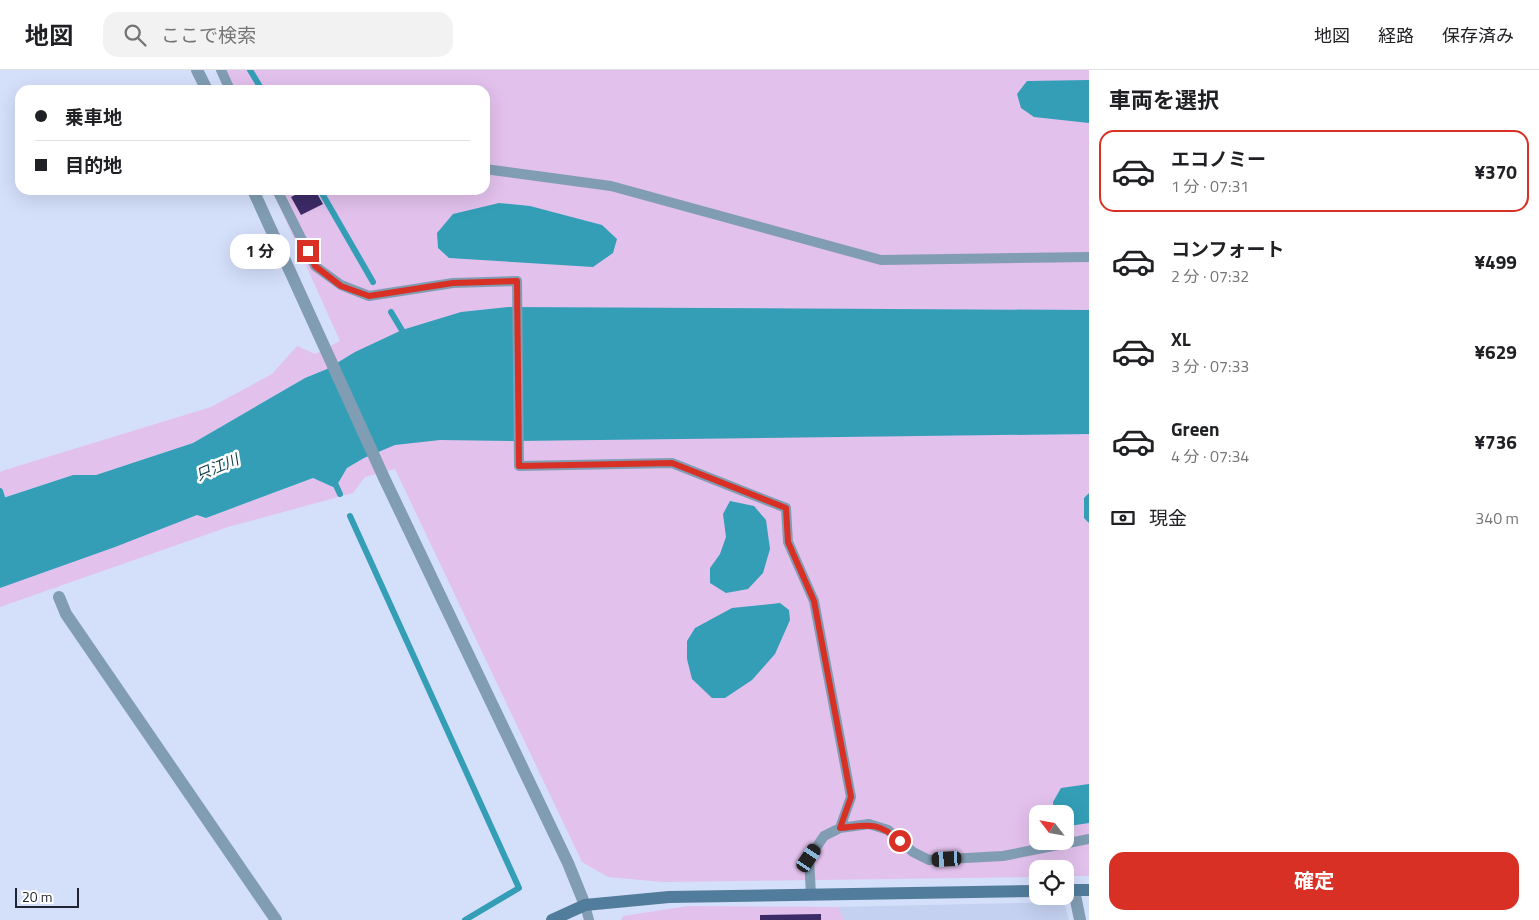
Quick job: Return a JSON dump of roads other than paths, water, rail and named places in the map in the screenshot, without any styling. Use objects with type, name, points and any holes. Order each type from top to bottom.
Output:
[{"type":"street","points":[[197,70],[204,85]]},
{"type":"street","points":[[255,195],[324,342],[385,480],[568,863],[585,905]]},
{"type":"street","points":[[59,597],[66,614],[276,920]]},
{"type":"street","points":[[1074,890],[1089,890]]},
{"type":"street","points":[[552,920],[585,905],[669,897],[1029,891]]},
{"type":"street","points":[[1074,902],[1080,920]]},
{"type":"lane","points":[[220,70],[228,85]]},
{"type":"lane","points":[[490,170],[611,186],[881,260],[1089,257]]},
{"type":"lane","points":[[283,195],[315,266],[341,286],[369,296],[453,283],[517,281],[519,466],[672,463],[786,508],[788,542],[814,601],[851,797],[840,828]]},
{"type":"lane","points":[[811,895],[809,858],[824,836],[840,828],[869,824],[888,830],[913,852],[929,860],[1003,856],[1089,838]]},
{"type":"lane","points":[[585,905],[589,920]]},
{"type":"water","points":[[1089,80],[1089,123],[1034,117],[1021,108],[1017,94],[1027,81]]},
{"type":"water","points":[[499,203],[530,206],[602,225],[617,239],[613,253],[593,267],[449,258],[438,248],[437,233],[453,214]]},
{"type":"water","name":"只江川","points":[[508,307],[1089,310],[1089,434],[516,441],[440,440],[395,445],[364,458],[347,468],[337,485],[333,487],[313,478],[206,518],[197,515],[115,547],[0,588],[0,499],[73,475],[96,475],[193,443],[305,378],[327,369],[355,352],[402,330],[461,312]]},
{"type":"water","points":[[1089,493],[1089,523],[1084,518],[1084,498]]},
{"type":"water","points":[[730,501],[754,506],[766,520],[770,549],[763,573],[748,589],[726,593],[710,583],[710,568],[720,554],[726,537],[723,514]]},
{"type":"water","points":[[780,603],[789,610],[790,620],[775,654],[752,680],[725,698],[712,698],[692,679],[687,659],[687,641],[695,628],[732,608]]},
{"type":"water","points":[[1089,784],[1089,823],[1074,825],[1074,805],[1053,805],[1061,788]]},
{"type":"waterway","points":[[250,70],[259,85]]},
{"type":"waterway","points":[[323,195],[373,282]]},
{"type":"waterway","points":[[391,312],[406,337]]},
{"type":"waterway","points":[[333,479],[340,494]]},
{"type":"waterway","points":[[0,491],[4,504]]},
{"type":"waterway","points":[[350,516],[519,888],[465,920]]}]
